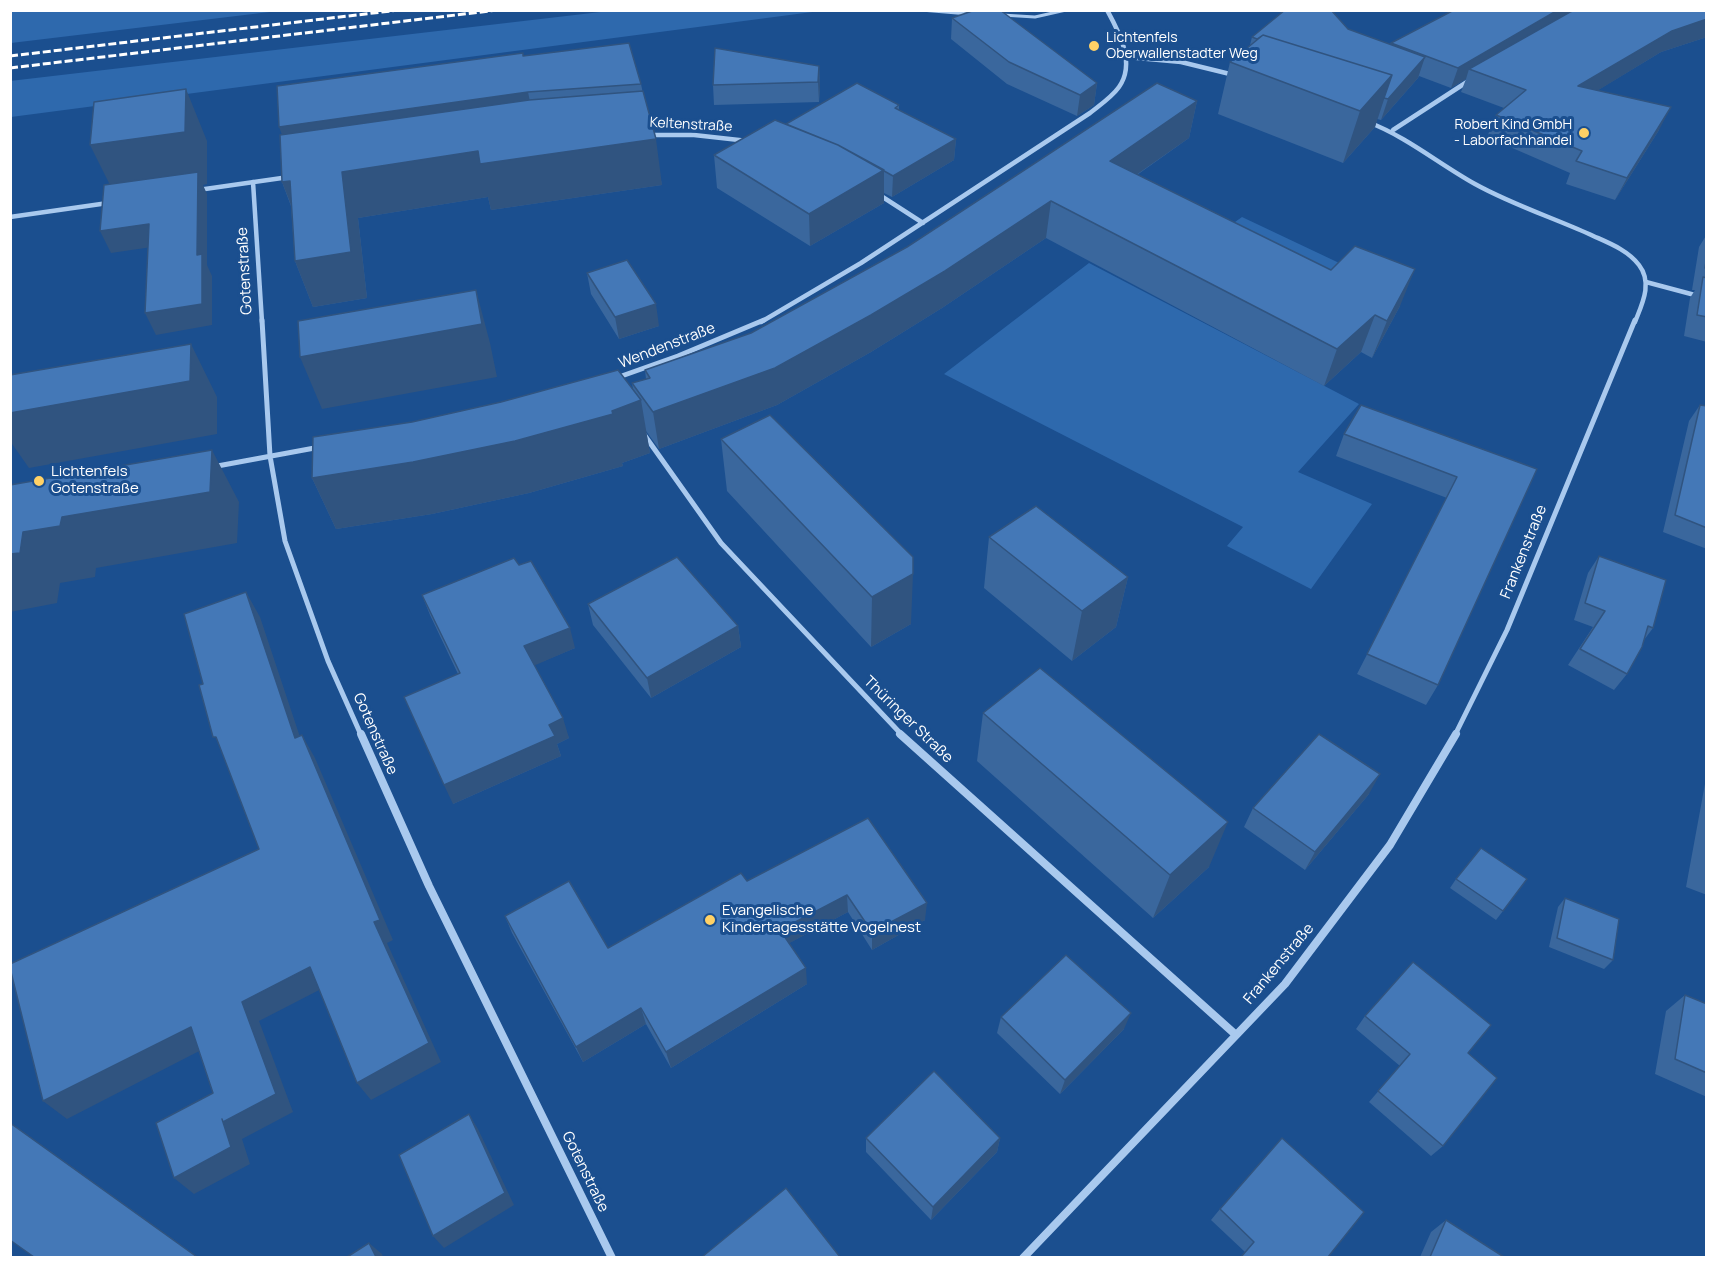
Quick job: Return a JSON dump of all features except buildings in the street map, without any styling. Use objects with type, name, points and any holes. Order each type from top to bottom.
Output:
[{"type":"street","points":[[1107,10],[1116,26],[1126,57],[1158,58],[1191,63],[1237,76]]},
{"type":"street","name":"Wendenstraße","points":[[608,381],[759,323],[924,223],[1090,113],[1119,87],[1126,73],[1126,57]]},
{"type":"street","points":[[1393,130],[1477,76]]},
{"type":"street","points":[[1359,118],[1393,130],[1475,184],[1594,236],[1621,251],[1640,266],[1646,282],[1707,298]]},
{"type":"street","name":"Keltenstraße","points":[[638,135],[694,135],[754,142]]},
{"type":"street","points":[[195,190],[300,175]]},
{"type":"street","name":"Gotenstraße","points":[[253,182],[270,456],[285,542],[328,661],[429,886],[612,1257]]},
{"type":"street","points":[[871,190],[924,223]]},
{"type":"street","points":[[10,217],[115,202]]},
{"type":"street","name":"Frankenstraße","points":[[1023,1257],[1285,984],[1390,844],[1453,739],[1507,630],[1645,297],[1646,282]]},
{"type":"street","name":"Thüringer Straße","points":[[638,426],[721,543],[889,724],[1236,1035]]},
{"type":"street","points":[[203,469],[322,447]]},
{"type":"lane","points":[[921,10],[977,14]]},
{"type":"lane","points":[[1000,15],[1035,17],[1066,10]]},
{"type":"shaded area","points":[[11,11],[278,11],[11,43]]},
{"type":"shaded area","points":[[609,11],[820,11],[11,117],[10,81]]},
{"type":"shaded area","points":[[1242,217],[1354,270],[1342,283],[1200,247]]},
{"type":"shaded area","points":[[1089,263],[1359,404],[1298,472],[1372,504],[1311,589],[1227,546],[1243,527],[944,374]]},
{"type":"railway","points":[[10,56],[399,10]]},
{"type":"railway","points":[[10,68],[498,10]]},
{"type":"place","name":"Lichtenfels Oberwallenstadter Weg","points":[[1094,46]]},
{"type":"place","name":"Robert Kind GmbH - Laborfachhandel","points":[[1584,133]]},
{"type":"place","name":"Lichtenfels Gotenstraße","points":[[39,481]]},
{"type":"place","name":"Evangelische Kindertagesstätte Vogelnest","points":[[710,920]]}]
